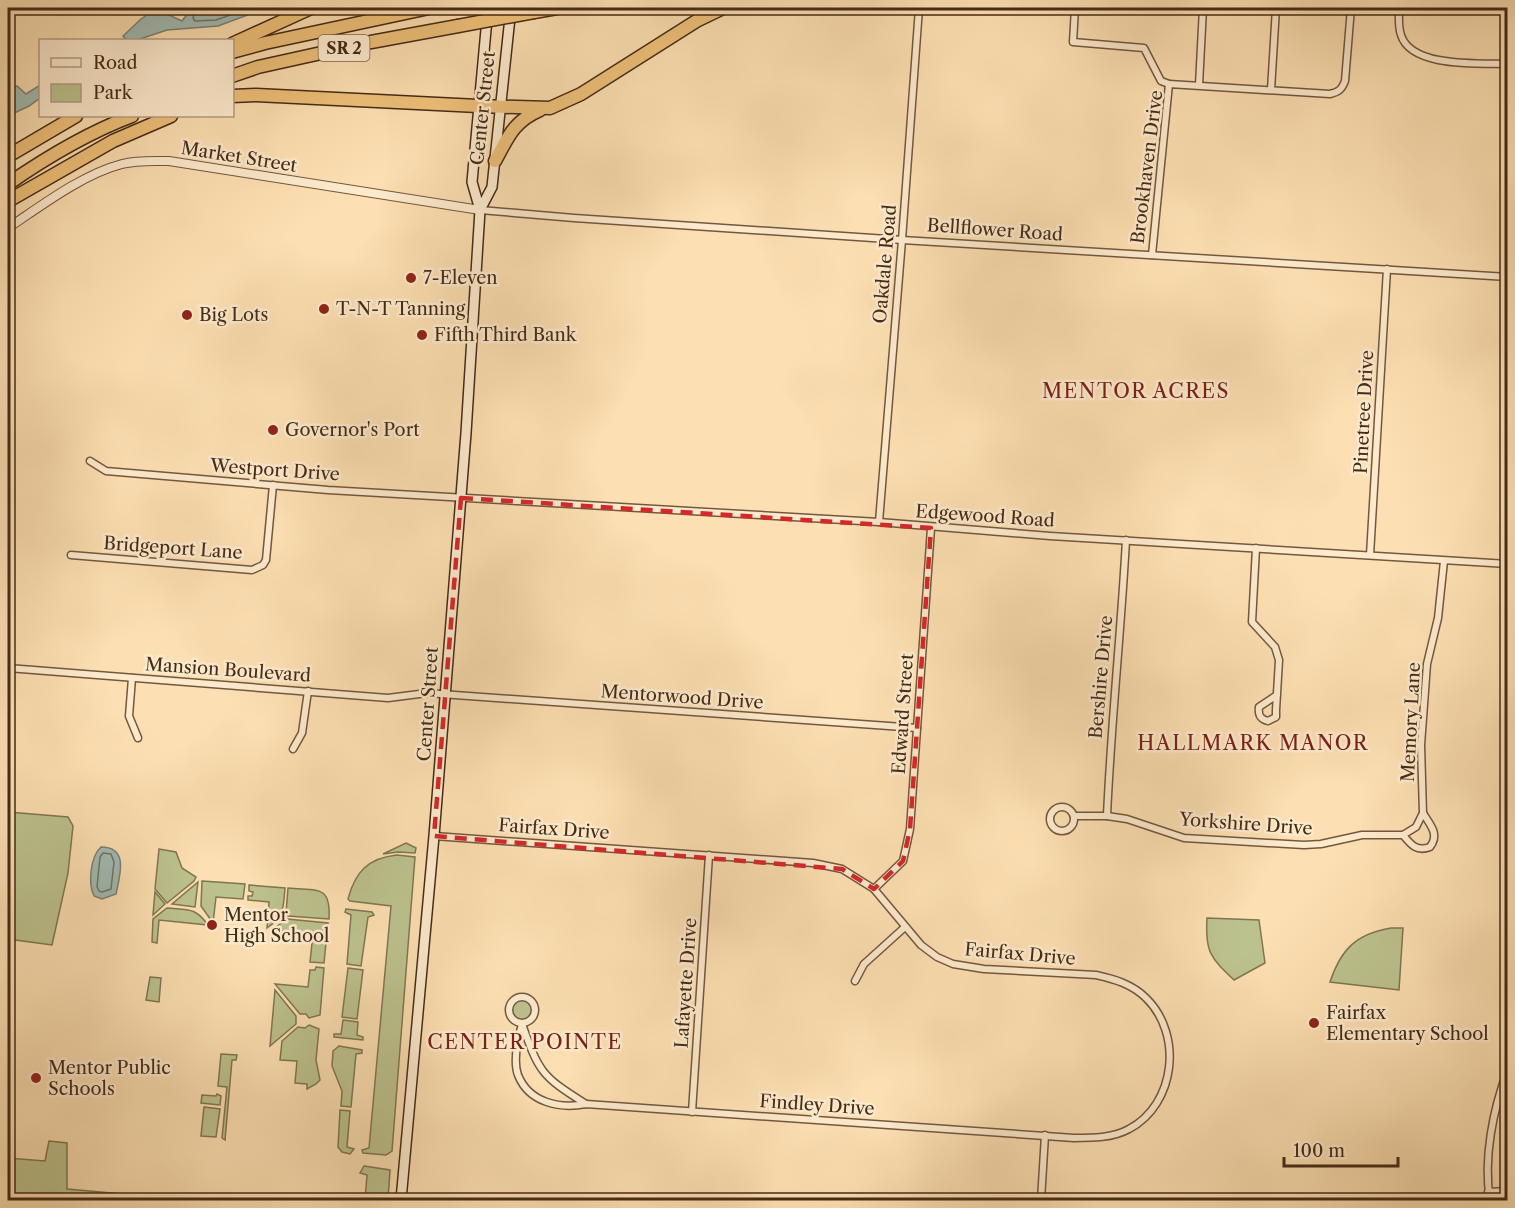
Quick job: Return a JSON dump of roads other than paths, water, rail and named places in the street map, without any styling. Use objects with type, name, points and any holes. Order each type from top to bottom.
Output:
[{"type":"highway","points":[[234,43],[311,8]]},
{"type":"highway","name":"SR 2","points":[[234,51],[429,8]]},
{"type":"highway","name":"SR 2","points":[[234,75],[269,64],[371,42],[557,8]]},
{"type":"highway","points":[[234,96],[256,95],[478,106],[544,108],[557,106],[581,94],[698,20],[723,8]]},
{"type":"highway","points":[[495,161],[518,123],[528,115],[544,108]]},
{"type":"highway","points":[[8,156],[74,117]]},
{"type":"highway","points":[[8,184],[45,159],[108,125],[129,117]]},
{"type":"highway","points":[[8,201],[114,141],[169,117]]},
{"type":"main road","name":"Center Street","points":[[401,1200],[434,836],[460,498],[480,210],[472,182],[488,8]]},
{"type":"main road","name":"Center Street","points":[[480,210],[492,187],[511,8]]},
{"type":"street","name":"Oakdale Road","points":[[879,522],[919,8]]},
{"type":"street","points":[[1075,8],[1072,42],[1144,48],[1161,81],[1169,84]]},
{"type":"street","points":[[1199,85],[1203,8]]},
{"type":"street","points":[[1271,90],[1276,8]]},
{"type":"street","name":"Brookhaven Drive","points":[[1152,255],[1169,84],[1330,94],[1340,90],[1345,81],[1351,8]]},
{"type":"street","points":[[1399,8],[1398,23],[1401,36],[1405,44],[1416,54],[1424,57],[1508,64]]},
{"type":"street","name":"Market Street","points":[[8,228],[83,180],[121,164],[140,161],[177,162],[480,210]]},
{"type":"street","name":"Bellflower Road","points":[[480,210],[902,240],[1508,277]]},
{"type":"street","name":"Pinetree Drive","points":[[1370,555],[1387,269]]},
{"type":"street","name":"Westport Drive","points":[[90,461],[106,471],[460,498]]},
{"type":"street","name":"Bridgeport Lane","points":[[71,555],[252,570],[258,568],[266,560],[273,485]]},
{"type":"street","name":"Edgewood Road","points":[[460,498],[879,522],[931,528],[1508,564]]},
{"type":"street","name":"Edward Street","points":[[874,889],[903,861],[910,829],[931,528]]},
{"type":"street","name":"Bershire Drive","points":[[1107,816],[1125,540]]},
{"type":"street","points":[[1256,548],[1252,622],[1275,647],[1280,660],[1277,695]]},
{"type":"street","name":"Memory Lane","points":[[1423,813],[1435,832],[1430,847],[1424,849],[1412,846],[1403,835],[1416,827],[1423,813],[1421,745],[1427,664],[1438,618],[1444,561]]},
{"type":"street","name":"Mansion Boulevard","points":[[8,668],[388,698],[415,693],[445,695]]},
{"type":"street","points":[[132,678],[129,716],[138,738]]},
{"type":"street","points":[[292,749],[302,734],[308,691]]},
{"type":"street","name":"Mentorwood Drive","points":[[445,695],[917,728]]},
{"type":"street","name":"Yorkshire Drive","points":[[1074,816],[1107,816],[1127,819],[1184,838],[1321,844],[1362,835],[1403,835]]},
{"type":"street","name":"Fairfax Drive","points":[[434,836],[813,863],[842,869],[874,889],[921,945],[937,957],[953,964],[984,969],[1096,975],[1136,990],[1146,998],[1160,1016],[1168,1036],[1170,1063],[1162,1094],[1148,1114],[1129,1129],[1091,1138],[1045,1135]]},
{"type":"street","name":"Lafayette Drive","points":[[692,1112],[709,855]]},
{"type":"street","points":[[855,981],[864,964],[905,927]]},
{"type":"street","name":"Findley Drive","points":[[521,997],[531,1001],[535,1010],[531,1020],[522,1024],[512,1020],[508,1011],[512,1001],[521,997]]},
{"type":"street","name":"Findley Drive","points":[[522,1024],[539,1068],[554,1083],[586,1104]]},
{"type":"street","name":"Findley Drive","points":[[522,1024],[518,1042],[517,1070],[527,1088],[544,1102],[576,1106],[586,1104],[1045,1135]]},
{"type":"street","points":[[1490,1200],[1488,1192],[1492,1122],[1508,1069]]},
{"type":"street","points":[[1041,1200],[1045,1135]]},
{"type":"street","points":[[1488,1192],[1508,1191]]},
{"type":"water","points":[[192,8],[267,8],[218,26],[167,30],[140,39],[125,39],[123,36],[156,9],[182,21]]},
{"type":"water","points":[[17,86],[26,94],[39,86],[39,99],[8,116],[8,92]]},
{"type":"water","points":[[101,847],[110,848],[116,852],[120,863],[116,894],[102,899],[94,896],[91,878],[94,857]]},
{"type":"place","name":"7-Eleven","points":[[411,278]]},
{"type":"place","name":"T-N-T Tanning","points":[[324,309]]},
{"type":"place","name":"Big Lots","points":[[187,315]]},
{"type":"place","name":"Fifth Third Bank","points":[[422,335]]},
{"type":"place","name":"Governor's Port","points":[[273,430]]},
{"type":"place","name":"Mentor High School","points":[[212,925]]},
{"type":"place","name":"Fairfax Elementary School","points":[[1314,1023]]},
{"type":"place","name":"Mentor Public Schools","points":[[36,1078]]},
{"type":"district","name":"MENTOR ACRES","points":[[1136,391]]},
{"type":"district","name":"HALLMARK MANOR","points":[[1253,743]]},
{"type":"district","name":"CENTER POINTE","points":[[525,1042]]}]
